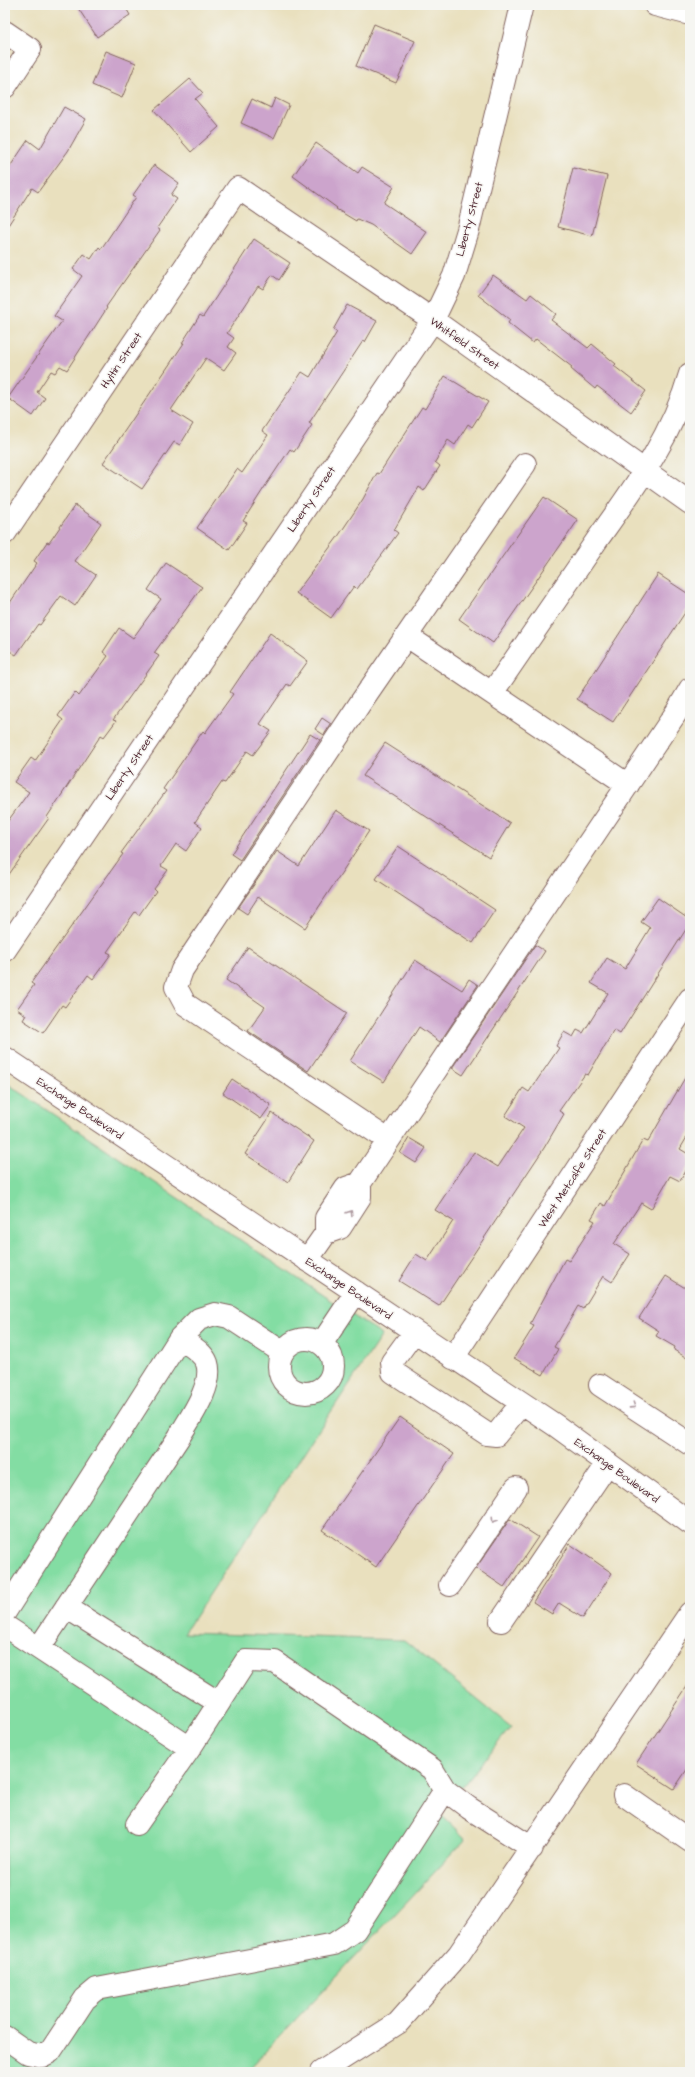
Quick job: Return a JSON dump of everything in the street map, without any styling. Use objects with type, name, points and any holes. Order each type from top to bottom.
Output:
[{"type":"street","name":"Liberty Street","points":[[5,950],[433,320],[454,276],[468,230],[522,5]]},
{"type":"street","points":[[655,5],[690,14]]},
{"type":"street","points":[[5,32],[30,50],[5,87]]},
{"type":"street","name":"Whitfield Street","points":[[238,188],[433,320],[690,503]]},
{"type":"street","name":"Hyltin Street","points":[[5,533],[238,188]]},
{"type":"street","points":[[492,693],[645,472],[671,425],[684,394],[690,374]]},
{"type":"street","points":[[388,1140],[185,1004],[176,987],[182,970],[395,653],[525,464]]},
{"type":"street","points":[[407,636],[492,693],[622,794]]},
{"type":"street","points":[[307,1260],[326,1233],[326,1218],[346,1188],[360,1183],[622,794],[676,713],[690,689]]},
{"type":"street","name":"West Metcalfe Street","points":[[454,1358],[690,999]]},
{"type":"street","name":"Exchange Boulevard","points":[[5,1058],[522,1403],[690,1523]]},
{"type":"street","points":[[322,1343],[356,1292]]},
{"type":"street","points":[[5,1612],[180,1338],[199,1319],[216,1314],[229,1317],[282,1352]]},
{"type":"street","points":[[414,1332],[392,1362],[393,1372],[487,1434],[496,1435],[522,1403]]},
{"type":"street","points":[[39,1648],[179,1437],[199,1402],[208,1379],[207,1363],[200,1353],[180,1338]]},
{"type":"street","points":[[304,1338],[313,1339],[322,1343],[332,1358],[333,1367],[326,1384],[311,1393],[302,1393],[293,1390],[281,1377],[279,1360],[282,1352],[288,1344],[304,1338]]},
{"type":"street","points":[[600,1385],[690,1444]]},
{"type":"street","points":[[501,1621],[608,1463]]},
{"type":"street","points":[[450,1585],[516,1488]]},
{"type":"street","points":[[66,1607],[219,1703]]},
{"type":"street","points":[[321,2072],[398,2023],[459,1954],[690,1613]]},
{"type":"street","points":[[5,1626],[190,1748]]},
{"type":"street","points":[[137,1824],[190,1748],[246,1661],[275,1662],[432,1769],[445,1790],[469,1808],[532,1848]]},
{"type":"street","points":[[5,2037],[28,2053],[42,2056],[50,2052],[85,1999],[97,1989],[334,1944],[355,1930],[445,1790]]},
{"type":"street","points":[[624,1795],[688,1835]]},
{"type":"green space","points":[[5,1082],[382,1335],[184,1633],[404,1640],[511,1727],[440,1814],[466,1839],[248,2070],[236,2072],[5,2072]]},
{"type":"building","points":[[76,5],[124,5],[130,15],[97,37]]},
{"type":"building","points":[[374,24],[415,41],[396,83],[356,66]]},
{"type":"building","points":[[106,51],[136,63],[122,98],[92,85]]},
{"type":"building","points":[[190,79],[203,93],[195,99],[219,127],[191,152],[154,110]]},
{"type":"building","points":[[275,98],[289,105],[274,138],[241,123],[252,99],[271,108]]},
{"type":"building","points":[[64,107],[86,119],[68,151],[38,192],[32,188],[5,230],[5,174],[28,140],[40,149]]},
{"type":"building","points":[[316,143],[358,173],[362,167],[394,187],[384,203],[427,232],[412,254],[371,225],[357,219],[356,221],[336,209],[337,208],[293,176]]},
{"type":"building","points":[[154,165],[179,183],[171,195],[177,199],[157,228],[160,230],[106,307],[107,308],[67,370],[60,366],[55,373],[51,371],[37,392],[45,398],[33,416],[8,398],[62,321],[54,316],[82,276],[73,269],[84,254],[91,259],[99,247],[101,249],[136,197],[133,195]]},
{"type":"building","points":[[573,168],[607,176],[592,236],[558,227]]},
{"type":"building","points":[[254,239],[290,263],[279,280],[272,275],[263,289],[258,286],[227,333],[234,338],[228,347],[236,353],[224,370],[206,358],[171,410],[193,424],[180,445],[174,442],[142,489],[103,463],[184,343],[182,343],[200,315],[203,317]]},
{"type":"building","points":[[493,275],[527,299],[531,294],[556,314],[551,320],[588,348],[592,344],[616,364],[614,366],[646,391],[631,412],[597,386],[595,389],[571,369],[572,367],[536,339],[533,343],[508,323],[510,320],[478,295]]},
{"type":"building","points":[[347,305],[377,321],[365,342],[363,341],[309,423],[312,425],[294,452],[290,449],[264,488],[243,521],[247,523],[229,550],[197,528],[237,469],[242,473],[268,435],[262,431],[302,372],[310,377],[337,332],[333,330]]},
{"type":"building","points":[[445,376],[488,402],[472,427],[468,424],[455,445],[448,440],[435,462],[440,466],[424,491],[419,487],[394,530],[398,533],[357,589],[354,586],[331,618],[296,593],[337,538],[363,499],[377,473],[379,474],[422,407],[425,409]]},
{"type":"building","points":[[544,497],[578,520],[493,643],[459,619]]},
{"type":"building","points":[[75,505],[101,523],[75,561],[96,575],[75,606],[61,596],[40,625],[38,624],[16,655],[5,648],[5,610],[37,563],[34,561],[47,542],[49,543]]},
{"type":"building","points":[[166,563],[202,587],[154,653],[159,656],[113,720],[116,721],[104,737],[101,735],[47,817],[49,818],[5,880],[5,825],[29,792],[14,782],[31,758],[35,761],[63,720],[58,716],[75,692],[79,696],[108,656],[103,652],[119,628],[133,638],[161,599],[148,590]]},
{"type":"building","points":[[658,574],[690,595],[690,605],[613,722],[577,699]]},
{"type":"building","points":[[270,633],[308,661],[290,686],[287,684],[260,724],[271,731],[253,755],[247,751],[225,783],[222,782],[195,822],[202,827],[186,851],[176,844],[161,866],[168,870],[154,889],[156,891],[139,915],[135,912],[107,952],[111,954],[93,979],[88,975],[65,1007],[62,1005],[43,1033],[23,1020],[26,1015],[17,1009],[34,985],[31,983],[166,791],[163,789],[203,731],[205,733],[233,694],[230,692]]},
{"type":"building","points":[[322,718],[331,724],[324,735],[315,729]]},
{"type":"building","points":[[310,734],[320,740],[240,860],[231,854]]},
{"type":"building","points":[[385,743],[510,823],[489,857],[363,776]]},
{"type":"building","points":[[336,810],[369,831],[305,928],[258,897],[247,914],[238,908],[277,851],[299,866]]},
{"type":"building","points":[[398,846],[495,910],[473,943],[376,879]]},
{"type":"building","points":[[658,898],[690,920],[690,923],[620,1034],[614,1030],[588,1075],[585,1074],[559,1111],[564,1114],[544,1148],[439,1306],[399,1281],[416,1254],[427,1261],[453,1221],[435,1210],[474,1152],[498,1167],[524,1128],[505,1116],[523,1088],[529,1092],[559,1048],[556,1046],[564,1032],[573,1037],[577,1030],[583,1033],[608,993],[591,983],[607,958],[625,969],[650,928],[641,922]]},
{"type":"building","points":[[535,945],[545,951],[463,1075],[452,1068]]},
{"type":"building","points":[[248,947],[347,1013],[308,1071],[248,1031],[265,1007],[226,980]]},
{"type":"building","points":[[415,960],[462,990],[469,979],[478,985],[440,1042],[419,1027],[384,1082],[350,1061]]},
{"type":"building","points":[[690,1069],[690,1132],[680,1149],[690,1155],[690,1164],[680,1181],[670,1176],[651,1209],[641,1203],[614,1244],[630,1254],[612,1282],[603,1276],[583,1309],[578,1306],[554,1347],[558,1349],[543,1375],[514,1358],[534,1326],[530,1324],[565,1259],[569,1261],[595,1221],[591,1219],[601,1203],[605,1206],[643,1140],[648,1142]]},
{"type":"building","points":[[232,1079],[271,1105],[261,1119],[223,1093]]},
{"type":"building","points":[[272,1113],[314,1141],[288,1182],[245,1154]]},
{"type":"building","points":[[409,1138],[426,1148],[416,1163],[400,1153]]},
{"type":"building","points":[[666,1276],[690,1291],[690,1360],[674,1350],[675,1347],[656,1336],[659,1331],[639,1318]]},
{"type":"building","points":[[400,1417],[454,1454],[376,1567],[322,1530]]},
{"type":"building","points":[[510,1519],[538,1537],[504,1587],[476,1568]]},
{"type":"building","points":[[570,1544],[612,1573],[583,1618],[559,1603],[552,1614],[533,1602]]},
{"type":"building","points":[[690,1682],[690,1765],[674,1789],[636,1764]]}]
